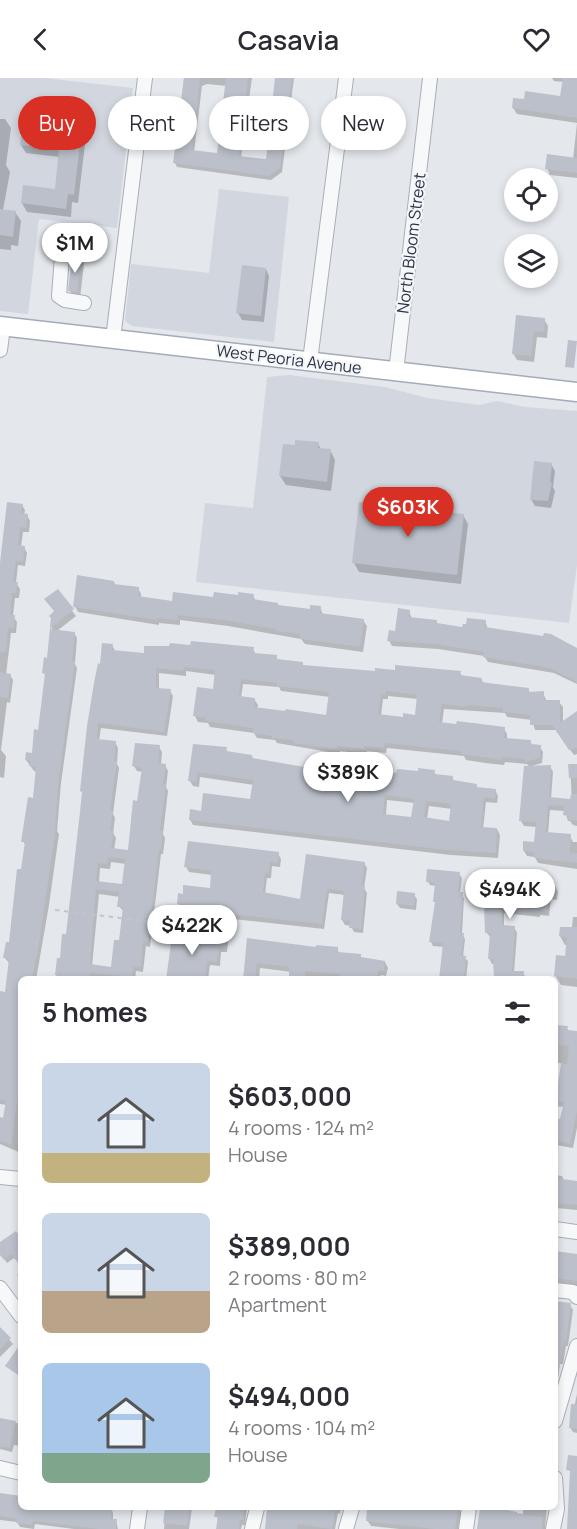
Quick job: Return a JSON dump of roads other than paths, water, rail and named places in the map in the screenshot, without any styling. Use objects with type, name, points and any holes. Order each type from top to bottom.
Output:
[{"type":"main road","name":"West Peoria Avenue","points":[[1,327],[577,392]]},
{"type":"street","points":[[113,339],[145,78]]},
{"type":"street","points":[[310,362],[345,78]]},
{"type":"street","name":"North Bloom Street","points":[[396,372],[430,78]]},
{"type":"street","points":[[84,303],[65,300],[59,296],[62,256],[66,247],[90,248]]},
{"type":"street","points":[[0,350],[1,327]]},
{"type":"street","points":[[0,1177],[18,1179]]},
{"type":"street","points":[[558,1229],[577,1232]]},
{"type":"street","points":[[0,1288],[18,1312]]},
{"type":"street","points":[[558,1290],[573,1292],[577,1297]]},
{"type":"street","points":[[558,1411],[577,1346]]},
{"type":"street","points":[[0,1468],[18,1472]]},
{"type":"street","points":[[137,1529],[140,1510]]},
{"type":"street","points":[[252,1529],[257,1510]]},
{"type":"street","points":[[346,1529],[351,1510]]},
{"type":"street","points":[[466,1529],[469,1510]]},
{"type":"street","points":[[553,1529],[557,1510]]}]
